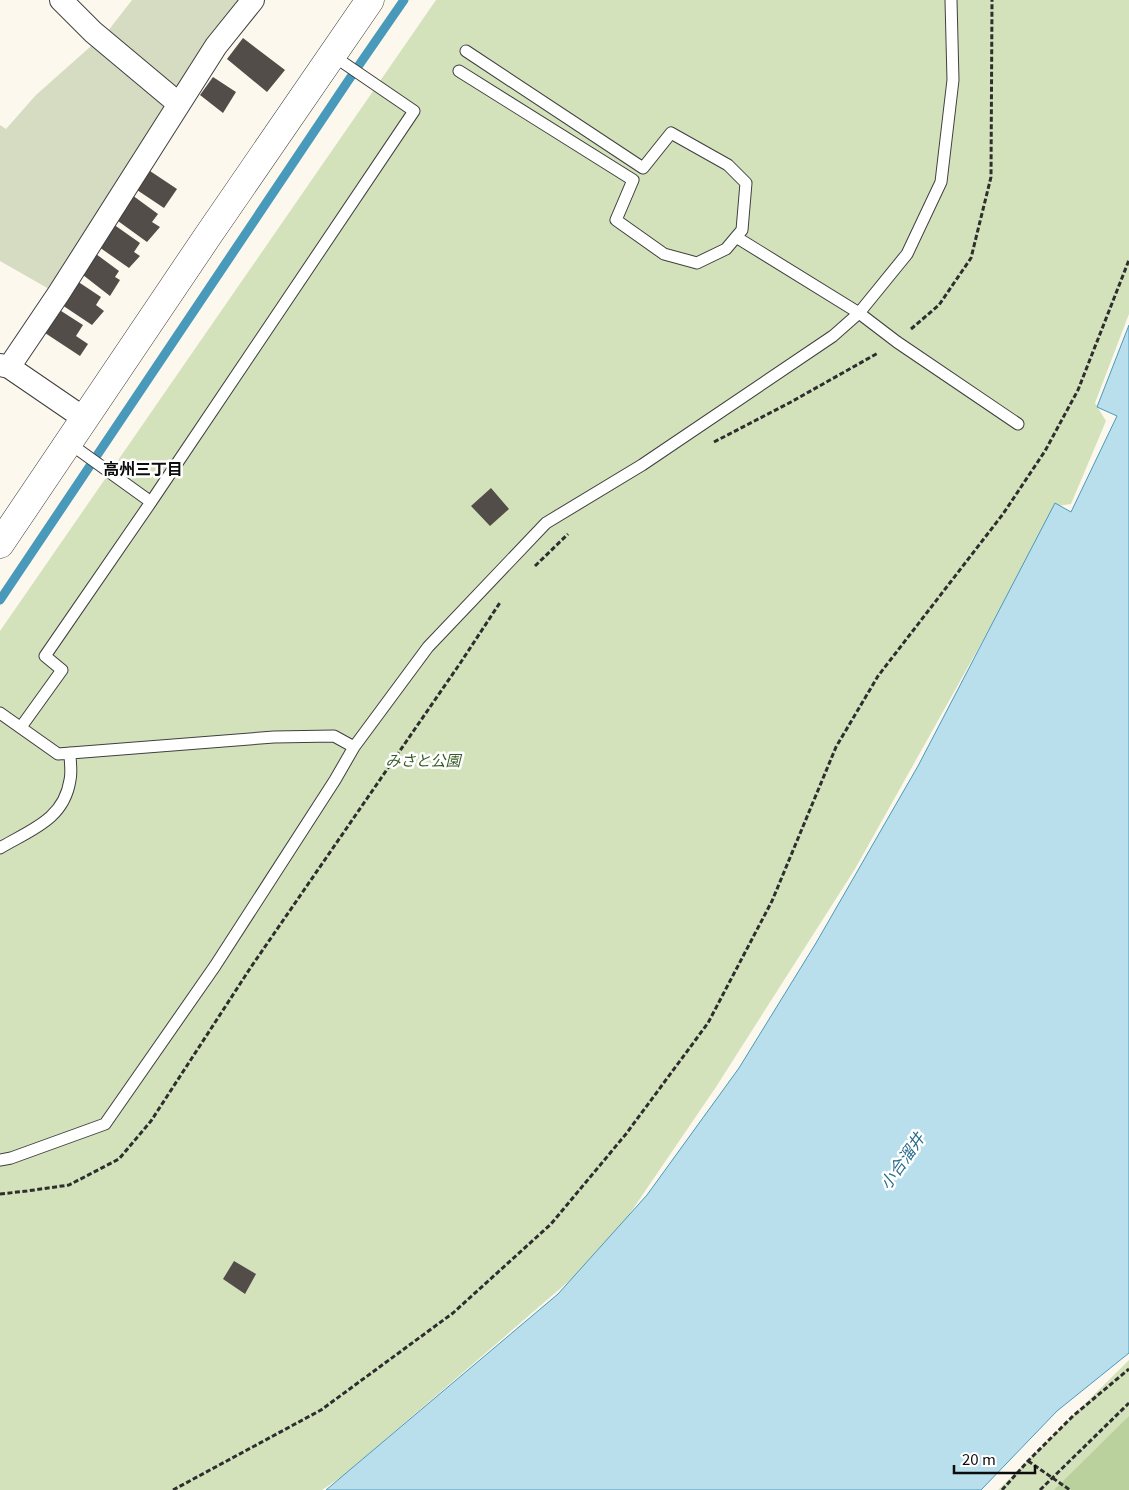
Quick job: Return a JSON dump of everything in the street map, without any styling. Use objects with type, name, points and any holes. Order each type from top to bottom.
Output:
[{"type":"street","points":[[61,0],[93,32],[179,104]]},
{"type":"street","points":[[85,419],[4,366],[59,293],[216,46],[253,0]]},
{"type":"street","points":[[0,544],[370,0]]},
{"type":"lane","points":[[0,1160],[11,1158],[105,1124],[214,966],[354,747],[428,647],[546,523],[650,460],[833,336],[858,313],[907,254],[941,182],[952,80],[951,0]]},
{"type":"lane","points":[[459,71],[633,180],[616,220],[664,254],[697,262],[726,249],[742,230],[746,183],[728,165],[671,133],[643,168],[466,51]]},
{"type":"lane","points":[[21,727],[62,670],[45,656],[414,111],[332,55]]},
{"type":"lane","points":[[736,237],[858,313],[897,342],[1018,424]]},
{"type":"lane","points":[[69,443],[151,502]]},
{"type":"lane","points":[[0,713],[58,754],[274,736],[334,736],[354,747]]},
{"type":"lane","points":[[0,848],[36,828],[52,816],[66,798],[71,778],[70,753]]},
{"type":"path","points":[[708,445],[791,402],[897,342],[939,305],[971,258],[991,177],[992,0]]},
{"type":"path","points":[[173,1490],[321,1410],[453,1313],[551,1224],[626,1134],[708,1023],[772,900],[836,747],[878,676],[1003,514],[1044,451],[1078,390],[1129,260]]},
{"type":"path","points":[[534,567],[572,531]]},
{"type":"path","points":[[0,1194],[27,1192],[69,1185],[119,1158],[151,1121],[251,967],[503,598]]},
{"type":"path","points":[[1002,1490],[1073,1416],[1129,1369]]},
{"type":"path","points":[[1040,1490],[1129,1403]]},
{"type":"path","points":[[1028,1461],[1070,1490]]},
{"type":"green space","points":[[132,0],[238,0],[160,112],[117,189],[49,289],[0,261],[0,125],[6,129],[36,95],[108,31]]},
{"type":"green space","name":"みさと公園","points":[[436,0],[1129,0],[1129,314],[1095,403],[1106,421],[1071,504],[1058,506],[855,869],[716,1087],[605,1250],[344,1475],[322,1490],[0,1490],[0,631]]},
{"type":"green space","points":[[1129,1360],[1129,1490],[998,1490]]},
{"type":"green space","points":[[1129,1416],[1129,1490],[1054,1490]]},
{"type":"water","name":"小合溜井","points":[[1129,325],[1129,1353],[1057,1411],[981,1490],[326,1490],[558,1294],[647,1195],[739,1068],[816,943],[918,766],[1055,503],[1071,512],[1117,416],[1097,407]]},
{"type":"building","points":[[243,38],[285,70],[267,92],[227,59]]},
{"type":"building","points":[[213,77],[236,92],[223,113],[200,95]]},
{"type":"building","points":[[150,171],[177,189],[164,208],[137,190]]},
{"type":"building","points":[[132,195],[158,214],[152,222],[160,227],[147,242],[118,221]]},
{"type":"building","points":[[113,224],[140,243],[134,252],[140,256],[129,268],[99,247]]},
{"type":"building","points":[[96,254],[119,271],[115,277],[120,280],[110,296],[83,275]]},
{"type":"building","points":[[77,281],[101,297],[96,305],[104,311],[92,325],[62,305]]},
{"type":"building","points":[[58,309],[83,325],[76,336],[88,344],[80,356],[42,331]]},
{"type":"building","points":[[491,488],[509,509],[490,526],[471,506]]},
{"type":"building","points":[[234,1261],[256,1274],[245,1294],[223,1279]]},
{"type":"waterway","points":[[0,600],[404,0]]},
{"type":"district","name":"高州三丁目","points":[[143,469]]}]
